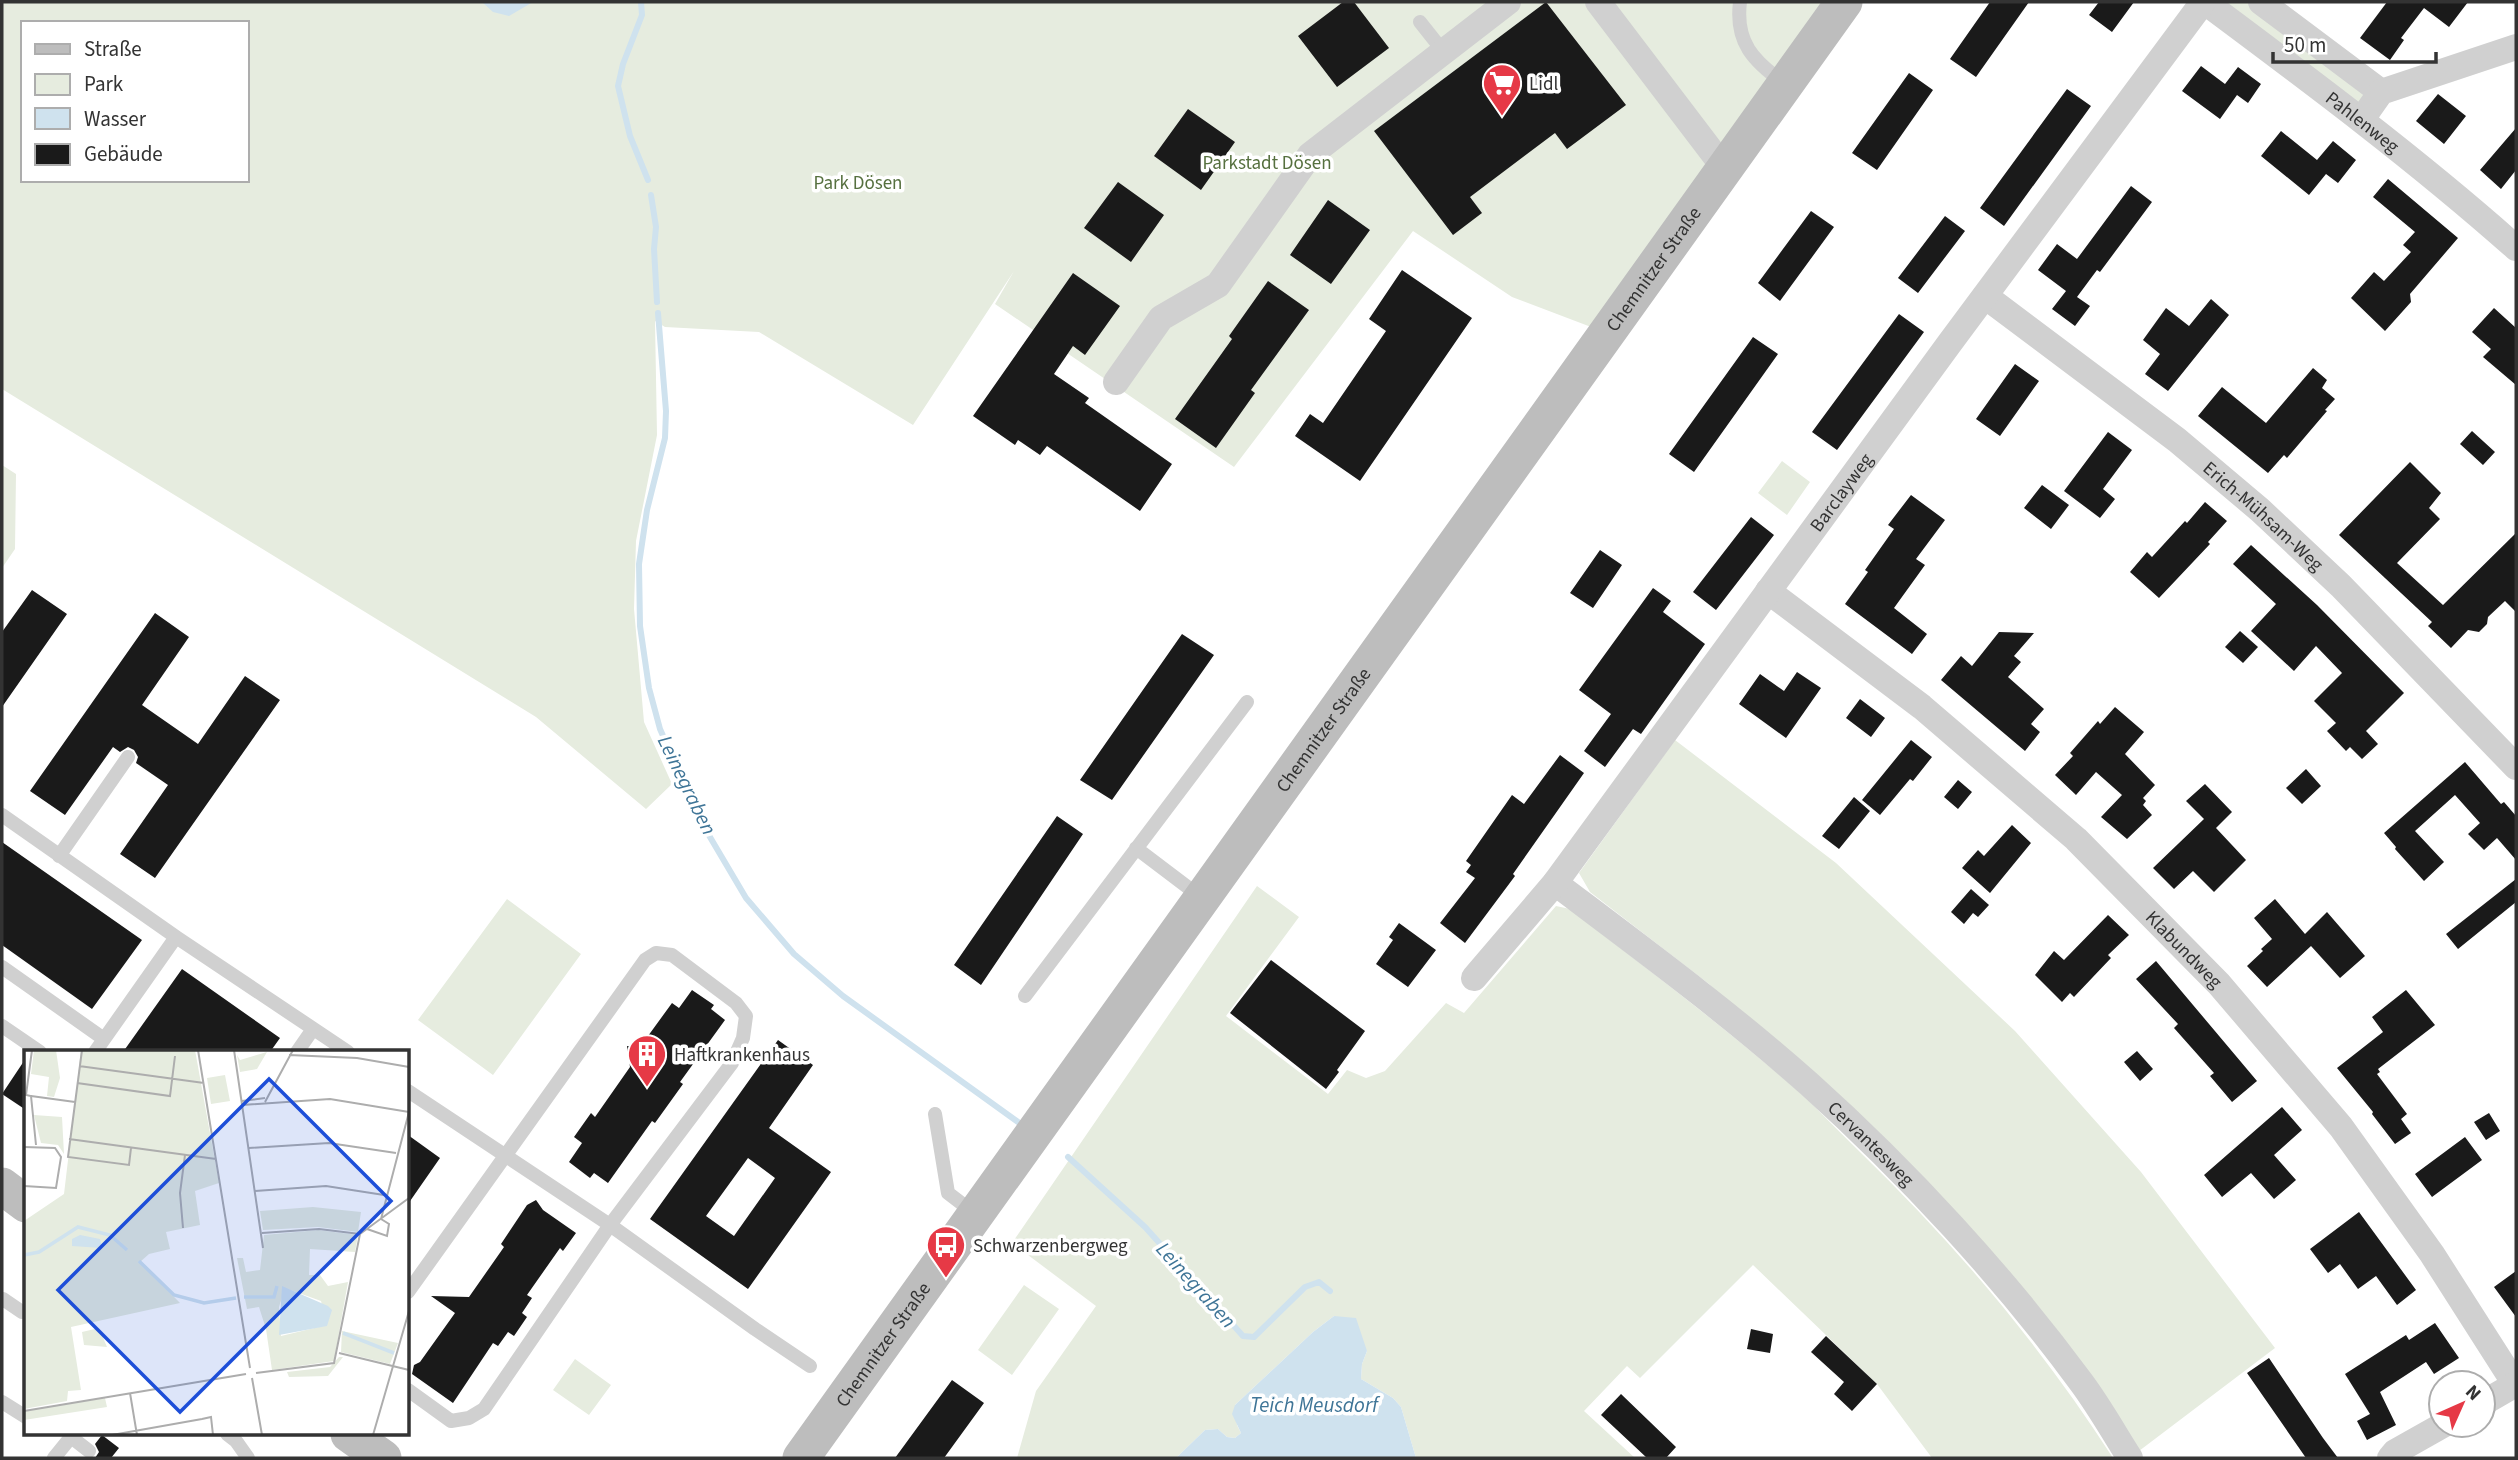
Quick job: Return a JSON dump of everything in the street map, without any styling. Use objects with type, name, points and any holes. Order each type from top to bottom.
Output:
[{"type":"main road","name":"Chemnitzer Straße","points":[[801,1458],[1844,2]]},
{"type":"main road","points":[[2,1186],[24,1202]]},
{"type":"main road","points":[[352,1436],[383,1458]]},
{"type":"street","points":[[1116,382],[1161,318],[1218,285],[1310,155],[1508,2]]},
{"type":"street","points":[[1598,2],[1725,169]]},
{"type":"street","name":"Pahlenweg","points":[[2204,2],[2362,119],[2470,206],[2516,248]]},
{"type":"street","name":"Barclayweg","points":[[1474,978],[1555,883],[2204,2]]},
{"type":"street","name":"Pahlenweg","points":[[2261,2],[2381,92]]},
{"type":"street","points":[[2362,119],[2381,92],[2516,47]]},
{"type":"street","name":"Erich-Mühsam-Weg","points":[[1985,296],[2177,440],[2260,510],[2341,586],[2516,767]]},
{"type":"street","name":"Klabundweg","points":[[1768,591],[1922,707],[2076,839],[2219,984],[2341,1127],[2432,1254],[2516,1384]]},
{"type":"street","name":"Cervantesweg","points":[[1555,883],[1702,995],[1810,1085],[1922,1194],[2027,1313],[2082,1384],[2130,1458]]},
{"type":"street","points":[[2497,1395],[2516,1384]]},
{"type":"street","points":[[2390,1458],[2395,1452],[2427,1434]]},
{"type":"lane","points":[[1740,2],[1737,22],[1746,46],[1760,66],[1786,84]]},
{"type":"lane","points":[[1420,22],[1443,51]]},
{"type":"lane","points":[[1025,996],[1247,702]]},
{"type":"lane","points":[[59,856],[128,757]]},
{"type":"lane","points":[[2,815],[176,937],[345,1050]]},
{"type":"lane","points":[[1136,848],[1202,898]]},
{"type":"lane","points":[[96,1050],[176,937]]},
{"type":"lane","points":[[410,1289],[645,960],[656,953],[671,956],[736,1003],[746,1016],[743,1038],[732,1063],[610,1225],[484,1409],[469,1418],[451,1421],[410,1391]]},
{"type":"lane","points":[[2,967],[104,1039]]},
{"type":"lane","points":[[2,1026],[37,1050]]},
{"type":"lane","points":[[298,1050],[313,1030]]},
{"type":"lane","points":[[410,1092],[610,1225],[810,1366]]},
{"type":"lane","points":[[935,1114],[948,1193],[976,1214]]},
{"type":"lane","points":[[2,1301],[3,1299],[22,1312]]},
{"type":"lane","points":[[4,1409],[24,1416]]},
{"type":"lane","points":[[54,1458],[67,1436]]},
{"type":"lane","points":[[69,1436],[89,1451]]},
{"type":"lane","points":[[230,1436],[248,1458]]},
{"type":"green space","points":[[2,2],[1827,2],[1599,330],[1512,297],[1413,231],[1234,467],[995,304],[1014,271],[913,425],[759,332],[665,327],[655,321],[657,435],[636,541],[634,609],[644,722],[672,784],[646,809],[536,717],[2,389]]},
{"type":"green space","points":[[2205,2],[2261,2],[2381,92],[2362,119]]},
{"type":"green space","points":[[1782,461],[1810,482],[1787,515],[1758,493]]},
{"type":"green space","points":[[2,465],[16,474],[15,549],[2,568]]},
{"type":"green space","points":[[1675,740],[1836,863],[2015,1031],[2141,1172],[2275,1348],[2139,1451],[2093,1379],[1709,984],[1590,892],[1579,873]]},
{"type":"green space","points":[[1257,886],[1299,917],[1226,1016],[1328,1094],[1347,1070],[1366,1078],[1385,1071],[1446,1003],[1464,1013],[1556,906],[1570,909],[1771,1068],[1807,1099],[1895,1187],[1963,1260],[2027,1336],[2113,1458],[1932,1458],[1877,1384],[1753,1265],[1640,1378],[1627,1366],[1584,1411],[1635,1458],[1416,1458],[1401,1407],[1393,1398],[1361,1379],[1362,1364],[1367,1351],[1334,1316],[1313,1332],[1235,1405],[1237,1425],[1241,1433],[1235,1438],[1227,1437],[1218,1429],[1205,1430],[1176,1458],[1017,1458],[1036,1391],[1096,1306],[1012,1243]]},
{"type":"green space","points":[[507,899],[581,954],[493,1075],[418,1020]]},
{"type":"green space","points":[[1024,1285],[1059,1309],[1012,1375],[978,1350]]},
{"type":"green space","points":[[575,1359],[611,1385],[589,1415],[553,1390]]},
{"type":"water","points":[[482,2],[533,2],[509,16],[493,12]]},
{"type":"water","name":"Teich Meusdorf","points":[[1334,1316],[1356,1318],[1367,1351],[1362,1364],[1361,1379],[1393,1398],[1401,1407],[1416,1458],[1176,1458],[1205,1430],[1218,1429],[1227,1437],[1235,1438],[1241,1433],[1232,1414],[1235,1405],[1313,1332]]},
{"type":"building","points":[[1343,2],[1354,2],[1389,48],[1337,87],[1298,36]]},
{"type":"building","name":"Lidl","points":[[1546,2],[1626,105],[1567,149],[1555,133],[1470,197],[1482,213],[1453,235],[1374,131]]},
{"type":"building","points":[[1990,2],[2029,2],[1976,77],[1950,59]]},
{"type":"building","points":[[2099,2],[2134,2],[2112,32],[2089,15]]},
{"type":"building","points":[[2387,2],[2468,2],[2449,27],[2424,8],[2401,38],[2404,40],[2390,60],[2360,38]]},
{"type":"building","points":[[2201,66],[2225,84],[2238,67],[2261,84],[2248,103],[2237,95],[2220,119],[2182,91]]},
{"type":"building","points":[[1909,73],[1933,90],[1877,170],[1852,153]]},
{"type":"building","points":[[2067,89],[2091,106],[2004,226],[1980,208]]},
{"type":"building","points":[[2438,94],[2466,116],[2444,144],[2416,121]]},
{"type":"building","points":[[1188,109],[1235,142],[1201,190],[1154,156]]},
{"type":"building","points":[[2516,128],[2516,170],[2501,189],[2480,170]]},
{"type":"building","points":[[2281,131],[2317,160],[2333,141],[2356,160],[2338,183],[2326,174],[2309,195],[2261,156]]},
{"type":"building","points":[[2388,179],[2458,238],[2410,294],[2411,302],[2385,331],[2351,298],[2374,272],[2384,281],[2411,252],[2403,245],[2415,232],[2373,197]]},
{"type":"building","points":[[1118,182],[1164,215],[1131,262],[1084,228]]},
{"type":"building","points":[[2131,186],[2152,202],[2100,272],[2097,270],[2077,297],[2090,306],[2075,326],[2052,309],[2066,291],[2038,270],[2057,244],[2077,259]]},
{"type":"building","points":[[1328,200],[1370,230],[1331,284],[1290,255]]},
{"type":"building","points":[[1811,211],[1834,227],[1780,301],[1758,283]]},
{"type":"building","points":[[1945,216],[1965,231],[1918,293],[1898,278]]},
{"type":"building","points":[[1402,270],[1472,318],[1360,481],[1295,436],[1310,414],[1323,423],[1386,331],[1369,319]]},
{"type":"building","points":[[1073,273],[1120,306],[1085,355],[1073,346],[1054,374],[1089,398],[1085,403],[1172,464],[1140,511],[1047,446],[1040,455],[1018,440],[1015,445],[973,416]]},
{"type":"building","points":[[1268,281],[1309,310],[1251,390],[1255,393],[1216,448],[1175,419],[1232,339],[1229,336]]},
{"type":"building","points":[[2211,299],[2229,315],[2168,391],[2145,374],[2160,354],[2143,340],[2166,308],[2189,326]]},
{"type":"building","points":[[2494,308],[2516,328],[2516,385],[2483,357],[2491,349],[2472,332]]},
{"type":"building","points":[[1899,314],[1924,332],[1837,450],[1812,432]]},
{"type":"building","points":[[1753,337],[1778,354],[1694,472],[1669,454]]},
{"type":"building","points":[[2015,364],[2039,381],[2000,436],[1976,419]]},
{"type":"building","points":[[2313,368],[2327,380],[2322,388],[2335,399],[2287,458],[2284,455],[2268,473],[2198,416],[2222,387],[2266,423]]},
{"type":"building","points":[[2472,431],[2495,452],[2483,465],[2460,444]]},
{"type":"building","points":[[2108,432],[2132,450],[2103,489],[2115,499],[2100,518],[2064,491]]},
{"type":"building","points":[[2410,462],[2441,493],[2429,508],[2440,519],[2397,563],[2443,605],[2516,533],[2516,612],[2505,601],[2488,617],[2487,624],[2479,632],[2468,630],[2451,648],[2428,626],[2432,622],[2339,535]]},
{"type":"building","points":[[2042,485],[2069,505],[2051,529],[2024,508]]},
{"type":"building","points":[[1911,495],[1945,520],[1916,559],[1925,565],[1894,608],[1927,634],[1912,654],[1845,604],[1894,529],[1888,525]]},
{"type":"building","points":[[2205,502],[2227,521],[2208,542],[2210,544],[2159,598],[2130,572],[2147,552],[2152,557]]},
{"type":"building","points":[[1751,517],[1774,535],[1716,610],[1693,592]]},
{"type":"building","points":[[2251,545],[2317,605],[2404,693],[2366,731],[2378,744],[2362,759],[2350,747],[2346,751],[2327,731],[2336,723],[2314,701],[2342,673],[2316,646],[2294,671],[2251,631],[2276,604],[2233,564]]},
{"type":"building","points":[[1600,550],[1622,565],[1593,608],[1570,593]]},
{"type":"building","points":[[1653,588],[1671,601],[1663,612],[1705,644],[1641,734],[1633,729],[1605,767],[1584,751],[1611,714],[1579,690]]},
{"type":"building","points":[[32,590],[67,614],[2,707],[2,632]]},
{"type":"building","points":[[155,613],[189,637],[142,705],[198,744],[245,676],[280,700],[155,878],[120,854],[168,785],[136,763],[138,757],[134,750],[128,747],[120,752],[113,747],[65,815],[30,791]]},
{"type":"building","points":[[2240,631],[2258,647],[2243,663],[2225,647]]},
{"type":"building","points":[[1999,632],[2034,633],[2014,656],[2021,662],[2008,677],[2044,709],[2031,724],[2040,732],[2025,751],[1941,680],[1961,656],[1972,666]]},
{"type":"building","points":[[1182,634],[1214,655],[1112,800],[1080,780]]},
{"type":"building","points":[[1797,672],[1821,688],[1786,738],[1739,704],[1760,674],[1784,691]]},
{"type":"building","points":[[1860,699],[1885,718],[1871,737],[1846,718]]},
{"type":"building","points":[[2115,707],[2144,732],[2125,754],[2155,785],[2143,798],[2146,801],[2143,805],[2152,815],[2127,839],[2101,817],[2122,795],[2096,772],[2076,795],[2055,775],[2073,756],[2070,753],[2098,721],[2100,724]]},
{"type":"building","points":[[1911,740],[1932,757],[1880,815],[1862,800]]},
{"type":"building","points":[[1560,755],[1584,773],[1513,874],[1515,876],[1465,943],[1440,923],[1475,878],[1466,872],[1471,865],[1466,861],[1512,795],[1524,804]]},
{"type":"building","points":[[2465,762],[2501,804],[2504,802],[2516,816],[2516,860],[2497,838],[2484,850],[2468,834],[2480,823],[2455,795],[2415,831],[2444,862],[2424,881],[2384,833]]},
{"type":"building","points":[[2306,769],[2321,786],[2302,804],[2286,788]]},
{"type":"building","points":[[1958,780],[1972,792],[1958,809],[1944,797]]},
{"type":"building","points":[[2205,784],[2232,812],[2216,828],[2246,860],[2214,892],[2193,871],[2174,889],[2153,868],[2204,819],[2186,801]]},
{"type":"building","points":[[1854,797],[1870,811],[1839,849],[1822,836]]},
{"type":"building","points":[[1057,816],[1083,834],[981,985],[954,965]]},
{"type":"building","points":[[2012,825],[2031,843],[1990,893],[1962,868],[1978,850],[1984,856]]},
{"type":"building","points":[[2,842],[142,940],[92,1009],[2,945]]},
{"type":"building","points":[[2516,879],[2516,902],[2458,949],[2446,934]]},
{"type":"building","points":[[1971,889],[1989,905],[1978,917],[1973,913],[1964,924],[1951,912]]},
{"type":"building","points":[[2275,899],[2305,934],[2327,912],[2365,956],[2340,978],[2311,946],[2267,987],[2247,966],[2272,939],[2254,918]]},
{"type":"building","points":[[2108,915],[2129,935],[2108,955],[2111,958],[2074,997],[2070,993],[2062,1002],[2035,975],[2054,951],[2064,960]]},
{"type":"building","points":[[1399,923],[1436,950],[1408,987],[1376,964],[1393,940],[1389,937]]},
{"type":"building","points":[[1271,960],[1365,1031],[1326,1089],[1230,1013]]},
{"type":"building","points":[[2156,961],[2257,1081],[2232,1102],[2210,1076],[2214,1073],[2174,1028],[2178,1024],[2136,979]]},
{"type":"building","points":[[182,969],[280,1038],[271,1050],[124,1050]]},
{"type":"building","name":"Haftkrankenhaus","points":[[692,990],[714,1005],[711,1009],[725,1020],[680,1082],[683,1084],[655,1123],[652,1121],[608,1183],[594,1173],[590,1178],[569,1162],[582,1143],[574,1137],[591,1113],[595,1117],[630,1067],[627,1046],[640,1047],[672,1003],[679,1008]]},
{"type":"building","points":[[2406,990],[2435,1025],[2378,1069],[2380,1072],[2377,1074],[2407,1114],[2401,1119],[2411,1133],[2395,1144],[2337,1068],[2383,1032],[2372,1017]]},
{"type":"building","points":[[778,1040],[813,1065],[769,1128],[831,1172],[748,1289],[650,1219]],"holes":[[[748,1158],[775,1178],[734,1236],[706,1216]]]},
{"type":"building","points":[[2137,1051],[2153,1069],[2140,1081],[2124,1062]]},
{"type":"building","points":[[24,1061],[24,1109],[2,1094]]},
{"type":"building","points":[[2282,1107],[2302,1130],[2274,1155],[2296,1180],[2274,1199],[2251,1173],[2222,1197],[2204,1175]]},
{"type":"building","points":[[2489,1113],[2500,1131],[2486,1140],[2474,1122]]},
{"type":"building","points":[[410,1136],[440,1158],[410,1201]]},
{"type":"building","points":[[2465,1137],[2482,1160],[2432,1197],[2415,1174]]},
{"type":"building","points":[[536,1200],[543,1210],[576,1233],[563,1251],[560,1248],[527,1295],[532,1298],[522,1313],[527,1317],[514,1336],[508,1332],[498,1346],[493,1343],[453,1403],[412,1374],[414,1365],[420,1362],[455,1313],[431,1296],[469,1297],[504,1247],[501,1244],[527,1205]]},
{"type":"building","points":[[2359,1212],[2416,1290],[2397,1305],[2376,1276],[2358,1289],[2340,1264],[2328,1273],[2310,1249]]},
{"type":"building","points":[[2516,1271],[2516,1317],[2494,1287]]},
{"type":"building","points":[[2435,1323],[2459,1358],[2442,1369],[2431,1369],[2426,1362],[2380,1392],[2396,1425],[2367,1440],[2357,1421],[2370,1414],[2345,1374],[2406,1335],[2409,1340]]},
{"type":"building","points":[[1751,1329],[1773,1334],[1770,1353],[1747,1349]]},
{"type":"building","points":[[1826,1336],[1877,1384],[1852,1411],[1834,1394],[1844,1382],[1811,1352]]},
{"type":"building","points":[[2269,1358],[2338,1458],[2306,1458],[2247,1373]]},
{"type":"building","points":[[952,1380],[984,1403],[944,1458],[895,1458]]},
{"type":"building","points":[[1621,1394],[1676,1447],[1666,1458],[1647,1458],[1601,1415]]},
{"type":"building","points":[[103,1436],[119,1448],[111,1458],[95,1458],[99,1452],[95,1444]]},
{"type":"waterway","name":"Leinegraben","points":[[641,2],[642,15],[623,64],[618,86],[630,136],[648,180]]},
{"type":"waterway","name":"Leinegraben","points":[[651,195],[656,227],[654,249],[657,302]]},
{"type":"waterway","name":"Leinegraben","points":[[658,313],[666,411],[665,438],[647,510],[639,564],[640,626],[649,688],[660,729],[707,832],[746,898],[794,954],[843,996],[1018,1122]]},
{"type":"waterway","name":"Leinegraben","points":[[1068,1157],[1145,1227],[1243,1336],[1254,1337],[1305,1287],[1319,1282],[1330,1291]]},
{"type":"place","name":"Lidl","points":[[1502,117]]},
{"type":"place","name":"Haftkrankenhaus","points":[[647,1088]]},
{"type":"place","name":"Schwarzenbergweg","points":[[946,1279]]},
{"type":"park label","name":"Parkstadt Dösen","points":[[1267,162]]},
{"type":"park label","name":"Park Dösen","points":[[858,182]]}]
